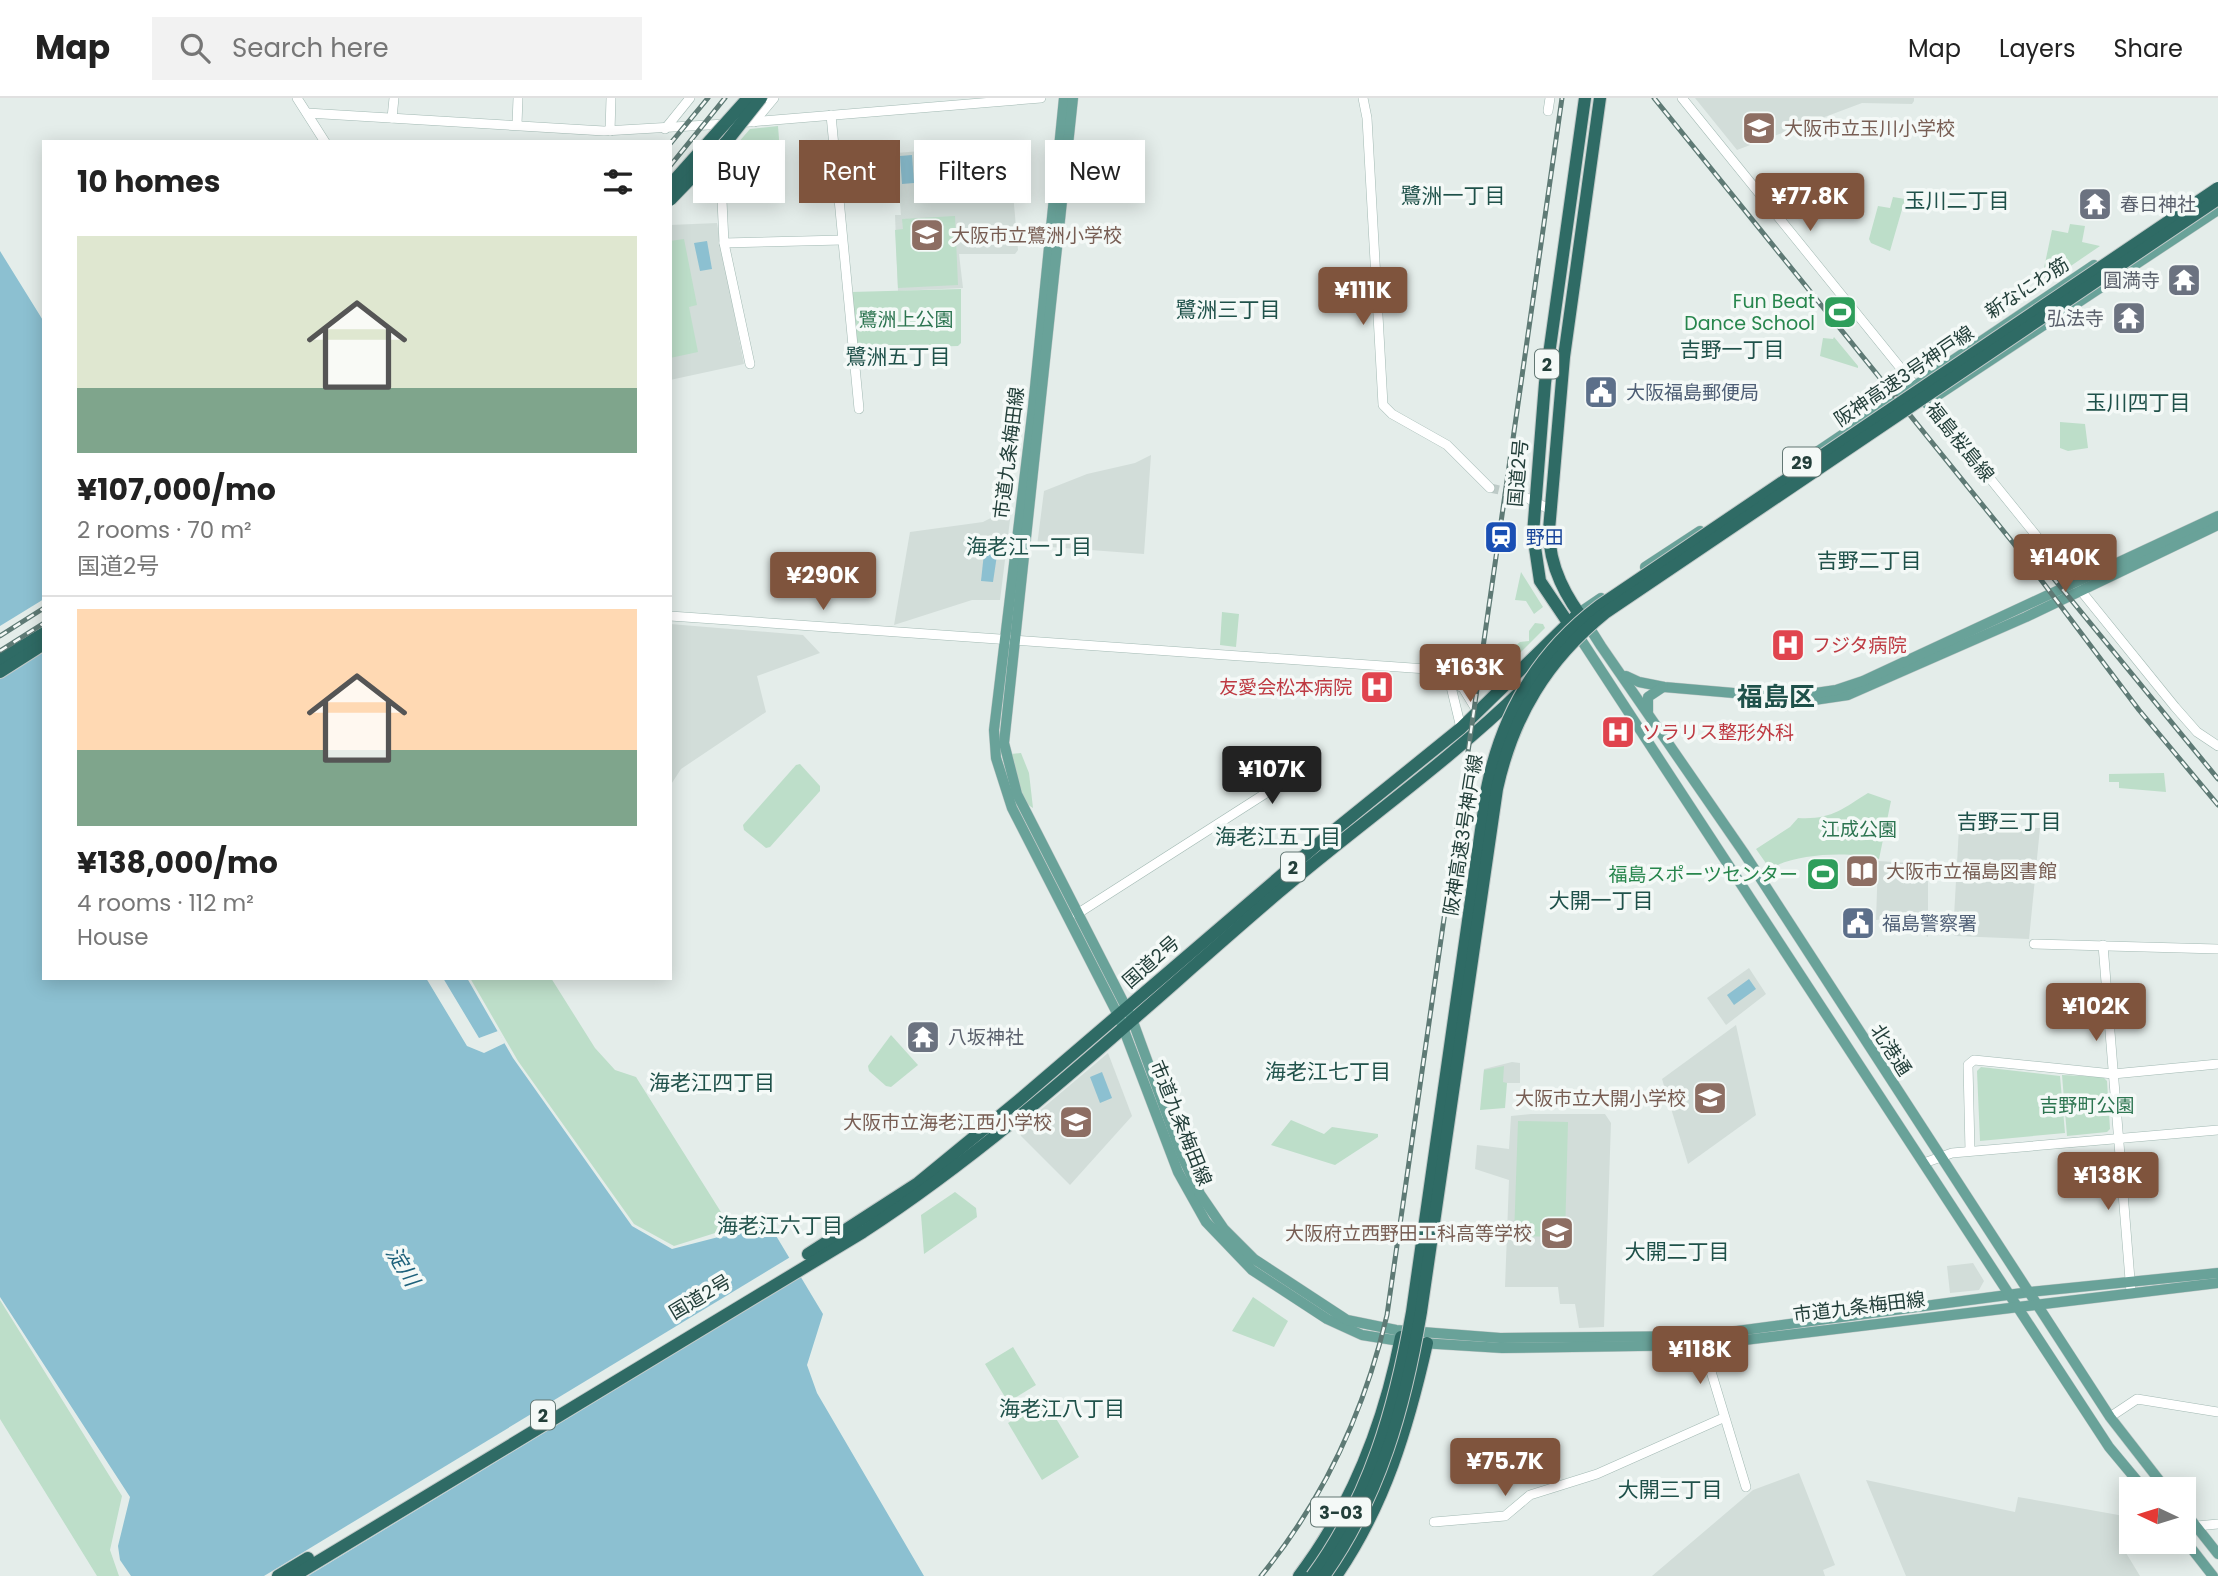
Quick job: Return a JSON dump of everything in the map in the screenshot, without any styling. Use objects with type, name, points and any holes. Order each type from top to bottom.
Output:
[{"type":"highway","points":[[709,140],[739,98]]},
{"type":"highway","points":[[711,140],[748,98]]},
{"type":"highway","points":[[672,198],[727,141],[761,98]]},
{"type":"highway","name":"国道2号","points":[[1125,1018],[1326,837],[1461,728],[1567,624],[1540,581],[1533,546],[1545,383],[1585,98]]},
{"type":"highway","name":"国道2号","points":[[1579,613],[1559,580],[1552,559],[1549,536],[1564,357],[1600,98]]},
{"type":"highway","points":[[672,183],[693,160]]},
{"type":"highway","name":"阪神高速3号神戸線","points":[[1312,1576],[1345,1525],[1366,1483],[1401,1371],[1412,1311],[1487,788],[1502,730],[1527,682],[1555,644],[1599,606],[2218,188]]},
{"type":"highway","name":"阪神高速3号神戸線","points":[[1324,1576],[1353,1530],[1383,1467],[1409,1375],[1421,1312],[1497,789],[1513,732],[1535,688],[1565,648],[1605,613],[2218,199]]},
{"type":"highway","name":"2","points":[[1578,635],[1567,624],[1579,613],[1590,627]]},
{"type":"highway","name":"国道2号","points":[[294,1576],[811,1257],[918,1183],[1457,747],[1590,627]]},
{"type":"highway","points":[[0,660],[42,634]]},
{"type":"highway","points":[[0,672],[42,645]]},
{"type":"highway","name":"国道2号","points":[[278,1576],[811,1257]]},
{"type":"highway","name":"3-03","points":[[1299,1576],[1346,1503],[1371,1443],[1402,1336]]},
{"type":"highway","points":[[1336,1576],[1380,1499],[1399,1452],[1427,1343]]},
{"type":"main road","name":"市道九条梅田線","points":[[1064,98],[1009,641],[1004,732],[1008,766],[1017,794],[1125,1018],[1178,1172],[1216,1235],[1261,1277],[1336,1324],[1362,1335],[1500,1338],[1699,1336],[2010,1294],[2218,1283]]},
{"type":"main road","name":"市道九条梅田線","points":[[1073,98],[1009,641],[994,730],[1000,775],[1012,808],[1125,1018]]},
{"type":"main road","name":"新なにわ筋","points":[[1579,613],[1913,385],[2218,182]]},
{"type":"main road","name":"29","points":[[1590,627],[2218,210]]},
{"type":"main road","points":[[2079,588],[2218,516]]},
{"type":"main road","points":[[1622,673],[1639,682],[1664,687],[1823,700],[1859,692],[2218,525]]},
{"type":"main road","name":"北港通","points":[[1590,627],[2038,1303],[2110,1417],[2157,1477]]},
{"type":"main road","name":"北港通","points":[[1578,635],[2109,1447],[2134,1477]]},
{"type":"main road","points":[[1648,711],[1648,697],[1655,690],[1664,687]]},
{"type":"main road","name":"市道九条梅田線","points":[[1402,1336],[1427,1343],[1502,1348],[1703,1345],[2038,1303],[2218,1273]]},
{"type":"main road","points":[[2197,1526],[2218,1554]]},
{"type":"main road","points":[[2196,1554],[2213,1576]]},
{"type":"street","points":[[297,98],[324,140]]},
{"type":"street","points":[[392,118],[394,98]]},
{"type":"street","points":[[517,124],[518,98]]},
{"type":"street","points":[[610,131],[611,98]]},
{"type":"street","points":[[665,129],[683,102],[690,98]]},
{"type":"street","points":[[754,122],[774,98]]},
{"type":"street","points":[[307,113],[610,131],[665,129],[1041,98]]},
{"type":"street","points":[[1363,98],[1367,118],[1383,405],[1392,414],[1447,445],[1490,488]]},
{"type":"street","points":[[1548,111],[1550,98]]},
{"type":"street","name":"福島桜島線","points":[[1682,98],[2185,719],[2218,746]]},
{"type":"street","points":[[831,116],[859,409]]},
{"type":"street","points":[[722,203],[724,243],[750,363]]},
{"type":"street","points":[[724,243],[842,240]]},
{"type":"street","points":[[1521,495],[1551,510]]},
{"type":"street","points":[[672,616],[1451,670]]},
{"type":"street","points":[[1451,670],[1457,685],[1463,688],[1477,711]]},
{"type":"street","points":[[1451,670],[1461,728]]},
{"type":"street","points":[[1077,914],[1299,772]]},
{"type":"street","points":[[2034,944],[2218,949]]},
{"type":"street","points":[[2103,945],[2130,1287]]},
{"type":"street","points":[[1970,1151],[1969,1062],[2113,1074],[2218,1064]]},
{"type":"street","points":[[1924,1163],[1940,1156],[1970,1151],[2218,1130]]},
{"type":"street","points":[[1703,1345],[1746,1487]]},
{"type":"street","points":[[2110,1417],[2137,1399],[2218,1412]]},
{"type":"street","points":[[1434,1522],[1505,1516],[1530,1495],[1597,1474],[1723,1418]]},
{"type":"street","points":[[2197,1526],[2218,1524]]},
{"type":"shaded area","name":"大阪市立玉川小学校","points":[[1695,98],[1914,98],[1914,101],[1912,104],[1862,103],[1737,150]]},
{"type":"shaded area","points":[[914,152],[914,203],[1014,203],[1018,250],[1015,254],[959,254],[963,288],[898,291],[895,215],[901,215],[900,153]]},
{"type":"shaded area","points":[[717,223],[744,364],[672,380],[672,225]]},
{"type":"shaded area","points":[[1151,455],[1144,554],[1037,546],[1044,491],[1087,474],[1135,463]]},
{"type":"shaded area","points":[[1008,509],[1011,512],[1000,600],[972,600],[894,625],[910,532],[983,522]]},
{"type":"shaded area","points":[[672,624],[803,635],[820,653],[757,676],[766,712],[681,769],[672,783]]},
{"type":"shaded area","points":[[1959,828],[2040,828],[2029,939],[1953,934]]},
{"type":"shaded area","points":[[1878,861],[1928,864],[1928,937],[1902,924],[1902,917],[1876,920]]},
{"type":"shaded area","points":[[1749,968],[1766,994],[1726,1025],[1707,998]]},
{"type":"shaded area","name":"大阪市立大開小学校","points":[[1736,1025],[1756,1115],[1688,1164],[1662,1079]]},
{"type":"shaded area","name":"大阪市立海老江西小学校","points":[[1108,1053],[1132,1116],[1070,1185],[1021,1136],[1018,1129]]},
{"type":"shaded area","points":[[1512,1062],[1520,1063],[1520,1083],[1483,1083],[1484,1069]]},
{"type":"shaded area","name":"大阪府立西野田工科高等学校","points":[[1605,1114],[1611,1123],[1604,1327],[1579,1328],[1575,1304],[1560,1304],[1558,1287],[1505,1287],[1509,1180],[1475,1169],[1477,1145],[1509,1149],[1511,1116]]},
{"type":"shaded area","points":[[1973,1263],[1984,1281],[1979,1290],[1950,1293],[1947,1266]]},
{"type":"shaded area","points":[[1799,1473],[1835,1565],[1823,1570],[1825,1576],[1652,1576],[1753,1490]]},
{"type":"shaded area","points":[[1866,1480],[2015,1512],[2018,1497],[2119,1515],[2119,1554],[2127,1554],[2140,1576],[1906,1576]]},
{"type":"green space","points":[[778,126],[779,140],[740,140],[750,129]]},
{"type":"green space","points":[[1893,197],[1905,199],[1890,251],[1871,243],[1869,239],[1878,206],[1890,208]]},
{"type":"green space","points":[[955,216],[958,285],[898,288],[895,230],[903,229],[902,219]]},
{"type":"green space","points":[[2070,224],[2085,226],[2082,242],[2100,246],[2040,287],[2052,230],[2068,233]]},
{"type":"green space","points":[[684,239],[697,305],[689,307],[698,352],[672,358],[672,241]]},
{"type":"green space","name":"鷺洲上公園","points":[[961,289],[961,343],[958,346],[859,349],[856,346],[851,292]]},
{"type":"green space","points":[[1834,337],[1858,368],[1820,356],[1823,338]]},
{"type":"green space","points":[[2060,422],[2085,424],[2088,448],[2068,451],[2060,448]]},
{"type":"green space","points":[[1521,572],[1543,607],[1534,614],[1526,601],[1515,600]]},
{"type":"green space","points":[[1222,612],[1239,614],[1236,647],[1220,645]]},
{"type":"green space","points":[[1535,623],[1543,624],[1545,628],[1508,665],[1507,644],[1515,646],[1529,641],[1529,631]]},
{"type":"green space","points":[[1021,753],[1029,773],[1033,808],[1020,792],[1015,776],[1011,754]]},
{"type":"green space","points":[[800,764],[820,786],[820,791],[770,847],[766,848],[744,830],[743,825],[796,765]]},
{"type":"green space","points":[[2164,773],[2166,792],[2119,788],[2119,782],[2109,782],[2109,774]]},
{"type":"green space","name":"江成公園","points":[[1868,793],[1891,801],[1879,859],[1853,855],[1823,855],[1794,860],[1770,869],[1756,849],[1790,827],[1798,818],[1828,815]]},
{"type":"green space","points":[[471,980],[552,980],[595,1048],[615,1070],[636,1077],[731,1228],[674,1246],[634,1224],[518,1061]]},
{"type":"green space","points":[[891,1035],[918,1065],[891,1087],[886,1086],[869,1071],[868,1066]]},
{"type":"green space","points":[[1504,1066],[1503,1082],[1507,1083],[1505,1108],[1480,1110],[1484,1070]]},
{"type":"green space","points":[[1981,1067],[2060,1076],[2065,1133],[1980,1141],[1977,1071]]},
{"type":"green space","name":"吉野町公園","points":[[2062,1075],[2103,1077],[2107,1081],[2110,1129],[2107,1132],[2067,1136]]},
{"type":"green space","points":[[1291,1120],[1324,1134],[1332,1127],[1378,1134],[1378,1137],[1335,1165],[1271,1145]]},
{"type":"green space","points":[[1518,1121],[1568,1122],[1565,1237],[1514,1236]]},
{"type":"green space","points":[[955,1192],[976,1208],[977,1217],[924,1254],[921,1215]]},
{"type":"green space","points":[[1253,1297],[1288,1321],[1274,1347],[1232,1331]]},
{"type":"green space","points":[[0,1300],[122,1496],[110,1550],[119,1576],[97,1576],[0,1419]]},
{"type":"green space","points":[[1013,1347],[1036,1385],[1008,1402],[985,1364]]},
{"type":"green space","points":[[1045,1400],[1079,1457],[1042,1480],[1008,1423]]},
{"type":"water","points":[[912,155],[914,183],[902,184],[900,156]]},
{"type":"water","points":[[707,241],[712,269],[700,271],[694,243]]},
{"type":"water","name":"淀川","points":[[0,251],[42,319],[42,980],[468,980],[513,1058],[632,1226],[672,1249],[769,1224],[823,1314],[807,1365],[817,1393],[924,1576],[131,1576],[120,1560],[118,1546],[130,1497],[0,1297]]},
{"type":"water","points":[[984,553],[997,555],[993,582],[981,581]]},
{"type":"water","points":[[1749,979],[1756,989],[1734,1005],[1727,995]]},
{"type":"water","points":[[1102,1072],[1112,1098],[1100,1103],[1090,1077]]},
{"type":"pier","points":[[42,600],[42,624],[0,651],[0,626]]},
{"type":"pier","points":[[427,980],[444,980],[479,1038],[498,1031],[505,1043],[484,1053],[467,1046]]},
{"type":"pier","points":[[792,1256],[804,1275],[308,1576],[264,1576]]},
{"type":"tunnel","points":[[1490,488],[1521,495]]},
{"type":"railway","points":[[672,142],[708,98]]},
{"type":"railway","points":[[672,164],[725,98]]},
{"type":"railway","points":[[1261,1576],[1304,1517],[1339,1453],[1366,1386],[1387,1315],[1562,98]]},
{"type":"railway","points":[[1654,98],[2014,544],[2139,710],[2218,805]]},
{"type":"railway","points":[[2032,552],[2218,779]]},
{"type":"railway","points":[[0,636],[42,609]]},
{"type":"railway","points":[[0,651],[42,624]]},
{"type":"place","name":"大阪市立玉川小学校","points":[[1759,128]]},
{"type":"place","name":"春日神社","points":[[2095,204]]},
{"type":"place","name":"大阪市立鷺洲小学校","points":[[927,235]]},
{"type":"place","name":"圓満寺","points":[[2184,280]]},
{"type":"place","name":"Fun Beat Dance School","points":[[1840,312]]},
{"type":"place","name":"弘法寺","points":[[2129,318]]},
{"type":"place","name":"大阪福島郵便局","points":[[1601,392]]},
{"type":"place","name":"野田","points":[[1501,537]]},
{"type":"place","name":"フジタ病院","points":[[1788,645]]},
{"type":"place","name":"友愛会松本病院","points":[[1377,687]]},
{"type":"place","name":"ソラリス整形外科","points":[[1618,732]]},
{"type":"place","name":"大阪市立福島図書館","points":[[1862,871]]},
{"type":"place","name":"福島スポーツセンター","points":[[1823,874]]},
{"type":"place","name":"福島警察署","points":[[1858,923]]},
{"type":"place","name":"八坂神社","points":[[923,1037]]},
{"type":"place","name":"大阪市立大開小学校","points":[[1710,1098]]},
{"type":"place","name":"大阪市立海老江西小学校","points":[[1076,1122]]},
{"type":"place","name":"大阪府立西野田工科高等学校","points":[[1557,1233]]},
{"type":"district","name":"鷺洲一丁目","points":[[1453,195]]},
{"type":"district","name":"玉川二丁目","points":[[1957,200]]},
{"type":"district","name":"鷺洲三丁目","points":[[1228,309]]},
{"type":"district","name":"吉野一丁目","points":[[1732,349]]},
{"type":"district","name":"鷺洲五丁目","points":[[898,356]]},
{"type":"district","name":"玉川四丁目","points":[[2138,402]]},
{"type":"district","name":"海老江一丁目","points":[[1029,546]]},
{"type":"district","name":"吉野二丁目","points":[[1869,560]]},
{"type":"district","name":"福島区","points":[[1776,697]]},
{"type":"district","name":"吉野三丁目","points":[[2009,821]]},
{"type":"district","name":"海老江五丁目","points":[[1278,836]]},
{"type":"district","name":"大開一丁目","points":[[1601,900]]},
{"type":"district","name":"海老江七丁目","points":[[1328,1071]]},
{"type":"district","name":"海老江四丁目","points":[[712,1082]]},
{"type":"district","name":"海老江六丁目","points":[[780,1225]]},
{"type":"district","name":"大開二丁目","points":[[1677,1251]]},
{"type":"district","name":"海老江八丁目","points":[[1062,1408]]},
{"type":"district","name":"大開三丁目","points":[[1670,1489]]}]
